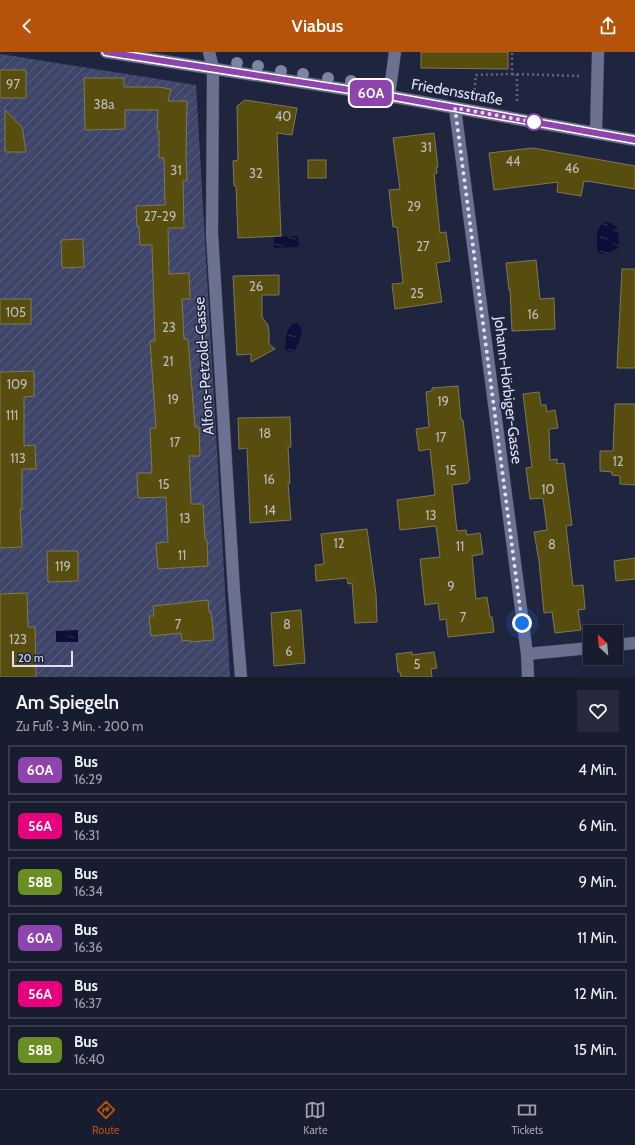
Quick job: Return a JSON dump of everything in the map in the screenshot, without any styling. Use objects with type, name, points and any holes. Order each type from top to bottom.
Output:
[{"type":"street","name":"Friedensstraße","points":[[106,52],[389,96],[635,140]]},
{"type":"street","name":"Alfons-Petzold-Gasse","points":[[209,52],[213,68],[212,234],[234,591],[241,677]]},
{"type":"street","points":[[389,96],[395,52]]},
{"type":"street","points":[[596,133],[598,52]]},
{"type":"street","name":"Johann-Hörbiger-Gasse","points":[[455,108],[527,654],[528,677]]},
{"type":"street","points":[[623,644],[635,643]]},
{"type":"street","points":[[527,654],[583,649]]},
{"type":"path","points":[[512,52],[512,74]]},
{"type":"path","points":[[517,74],[518,120]]},
{"type":"path","points":[[472,111],[476,75],[517,74],[598,76]]},
{"type":"shaded area","points":[[0,54],[196,85],[230,677],[0,677]]},
{"type":"water","points":[[605,222],[614,224],[618,230],[619,246],[608,253],[600,254],[597,250],[597,232],[601,225]]},
{"type":"water","points":[[298,236],[299,247],[274,248],[274,237]]},
{"type":"water","points":[[295,322],[300,326],[301,333],[299,342],[294,351],[290,352],[285,349],[286,338],[288,330]]},
{"type":"water","points":[[78,630],[78,642],[56,642],[56,631]]},
{"type":"building","points":[[421,52],[508,52],[508,69],[421,68]]},
{"type":"building","points":[[0,70],[26,70],[26,98],[0,98]]},
{"type":"building","points":[[84,78],[124,78],[124,87],[158,87],[171,89],[168,101],[187,101],[187,181],[183,181],[184,228],[168,228],[169,274],[189,273],[190,299],[182,299],[184,339],[188,339],[195,427],[199,427],[200,456],[189,456],[191,504],[203,504],[208,566],[158,569],[156,543],[168,542],[166,497],[138,498],[137,473],[152,473],[150,428],[156,428],[150,341],[155,341],[152,245],[140,245],[136,206],[165,205],[164,158],[159,158],[159,131],[157,131],[158,110],[125,110],[125,129],[85,130]]},
{"type":"building","points":[[245,100],[297,108],[292,135],[277,133],[281,236],[238,238],[236,186],[234,186],[233,161],[238,160],[237,106]]},
{"type":"building","points":[[5,110],[22,127],[26,152],[5,152]]},
{"type":"building","points":[[434,133],[438,167],[436,167],[437,173],[434,174],[440,233],[446,232],[450,261],[436,263],[442,302],[395,309],[392,284],[403,283],[397,227],[393,227],[389,190],[400,189],[393,138]]},
{"type":"building","points":[[533,148],[635,166],[635,189],[584,181],[581,196],[557,192],[558,182],[494,190],[489,153]]},
{"type":"building","points":[[308,160],[326,160],[326,178],[308,178]]},
{"type":"building","points":[[83,239],[84,267],[62,268],[61,240]]},
{"type":"building","points":[[536,260],[540,299],[554,298],[555,329],[512,331],[510,289],[509,290],[506,263]]},
{"type":"building","points":[[622,269],[635,269],[635,368],[617,368]]},
{"type":"building","points":[[279,275],[279,295],[262,295],[262,317],[268,325],[269,344],[275,349],[251,362],[251,354],[237,355],[233,276]]},
{"type":"building","points":[[0,299],[31,299],[31,324],[0,324]]},
{"type":"building","points":[[34,371],[34,396],[24,397],[24,446],[35,445],[36,469],[22,469],[22,509],[20,509],[22,547],[0,548],[0,372]]},
{"type":"building","points":[[458,386],[461,420],[463,420],[470,480],[468,483],[452,485],[457,531],[466,530],[467,535],[480,533],[483,554],[472,556],[476,599],[487,597],[494,632],[448,637],[446,619],[440,620],[438,603],[425,605],[420,559],[440,557],[436,526],[400,530],[397,500],[435,495],[430,449],[419,451],[416,429],[429,427],[426,392],[432,391],[432,388]]},
{"type":"building","points":[[539,392],[541,405],[546,405],[547,412],[555,410],[558,428],[549,429],[550,460],[557,459],[557,464],[564,463],[572,525],[566,526],[573,586],[583,585],[585,609],[578,610],[581,630],[555,633],[552,612],[544,613],[539,561],[534,532],[547,530],[543,498],[530,499],[526,468],[532,467],[523,394]]},
{"type":"building","points":[[615,404],[635,404],[635,485],[620,484],[620,476],[612,475],[612,472],[600,471],[600,451],[613,451]]},
{"type":"building","points":[[290,417],[291,447],[288,447],[290,483],[288,483],[291,520],[250,523],[247,448],[239,449],[238,418]]},
{"type":"building","points":[[367,529],[376,594],[377,622],[355,623],[352,583],[348,584],[347,578],[316,581],[315,565],[324,564],[321,534]]},
{"type":"building","points":[[47,551],[78,551],[78,581],[48,582]]},
{"type":"building","points":[[635,558],[635,579],[616,581],[614,561]]},
{"type":"building","points":[[27,593],[28,627],[35,627],[36,677],[0,677],[0,594]]},
{"type":"building","points":[[208,600],[214,640],[190,642],[190,640],[182,641],[181,633],[151,636],[149,616],[154,616],[153,606]]},
{"type":"building","points":[[301,610],[305,663],[274,666],[271,613]]},
{"type":"building","points":[[412,652],[412,655],[434,652],[437,668],[431,669],[432,677],[401,677],[400,672],[398,672],[396,654]]},
{"type":"bus line","name":"60A","points":[[106,52],[389,96],[635,140]]},
{"type":"route","points":[[522,623],[455,108],[534,122]]}]
